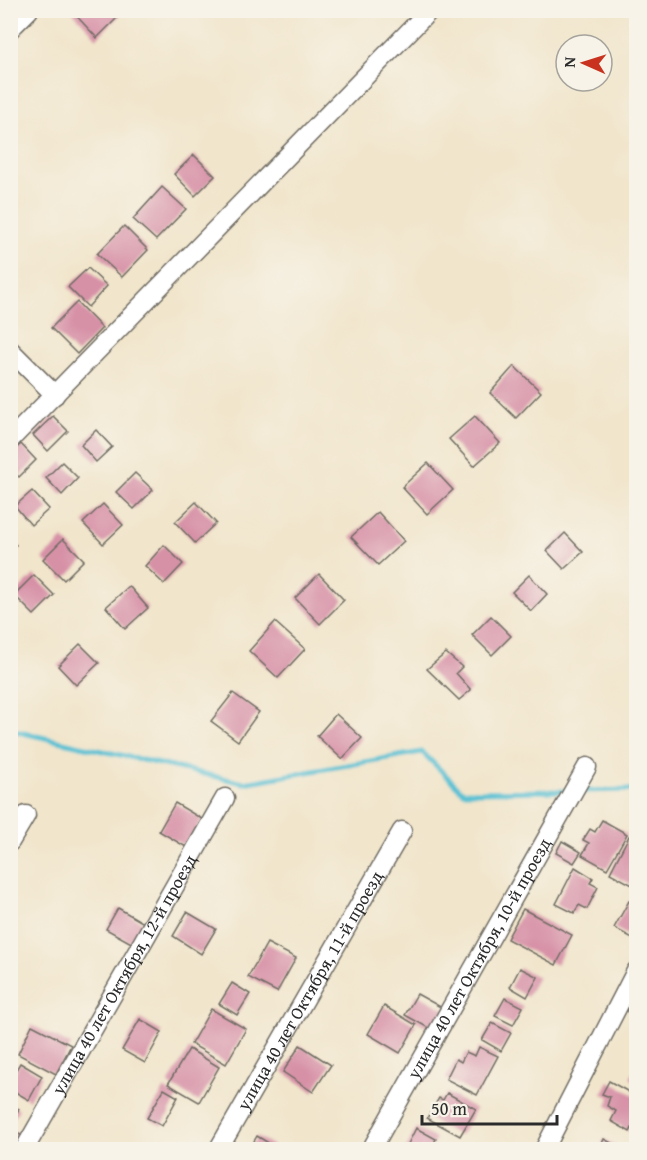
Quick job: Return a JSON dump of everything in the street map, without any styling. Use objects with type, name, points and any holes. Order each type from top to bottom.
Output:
[{"type":"street","points":[[10,29],[29,10]]},
{"type":"street","points":[[10,440],[430,10]]},
{"type":"street","points":[[10,350],[55,394]]},
{"type":"street","name":"улица 40 лет Октября, 10-й проезд","points":[[371,1149],[587,767]]},
{"type":"street","name":"улица 40 лет Октября, 12-й проезд","points":[[24,1149],[225,798]]},
{"type":"street","points":[[10,842],[26,815]]},
{"type":"street","name":"улица 40 лет Октября, 11-й проезд","points":[[218,1149],[402,831]]},
{"type":"street","points":[[544,1149],[636,971]]},
{"type":"building","points":[[71,10],[125,10],[97,38]]},
{"type":"building","points":[[194,155],[215,176],[195,196],[174,174]]},
{"type":"building","points":[[162,187],[186,209],[156,240],[133,219]]},
{"type":"building","points":[[124,226],[148,250],[122,277],[97,254]]},
{"type":"building","points":[[88,268],[107,286],[88,307],[68,287]]},
{"type":"building","points":[[77,302],[102,328],[77,354],[51,328]]},
{"type":"building","points":[[514,366],[541,392],[516,418],[490,393]]},
{"type":"building","points":[[53,416],[68,431],[48,451],[33,435]]},
{"type":"building","points":[[475,416],[500,443],[474,466],[449,439]]},
{"type":"building","points":[[96,430],[112,447],[96,462],[81,445]]},
{"type":"building","points":[[21,444],[36,460],[19,477],[10,469],[10,454]]},
{"type":"building","points":[[62,462],[78,478],[62,495],[46,478]]},
{"type":"building","points":[[428,463],[453,490],[427,514],[402,487]]},
{"type":"building","points":[[135,473],[153,490],[134,509],[116,492]]},
{"type":"building","points":[[32,491],[49,509],[31,525],[15,506]]},
{"type":"building","points":[[196,502],[216,523],[195,543],[175,522]]},
{"type":"building","points":[[103,504],[123,525],[103,544],[83,523]]},
{"type":"building","points":[[378,512],[404,541],[378,565],[351,537]]},
{"type":"building","points":[[565,533],[583,552],[564,569],[547,551]]},
{"type":"building","points":[[10,539],[16,545],[10,550]]},
{"type":"building","points":[[63,539],[84,560],[64,580],[43,559]]},
{"type":"building","points":[[164,545],[183,564],[164,584],[145,566]]},
{"type":"building","points":[[319,574],[344,600],[320,624],[295,598]]},
{"type":"building","points":[[34,575],[54,595],[34,615],[14,595]]},
{"type":"building","points":[[529,575],[547,594],[531,611],[512,592]]},
{"type":"building","points":[[129,586],[148,608],[125,629],[106,607]]},
{"type":"building","points":[[491,616],[511,636],[492,655],[472,635]]},
{"type":"building","points":[[275,622],[305,649],[278,678],[249,651]]},
{"type":"building","points":[[10,624],[17,631],[10,638]]},
{"type":"building","points":[[80,644],[99,663],[76,685],[58,666]]},
{"type":"building","points":[[446,653],[462,667],[456,673],[471,690],[459,700],[427,669]]},
{"type":"building","points":[[233,693],[259,712],[238,741],[211,721]]},
{"type":"building","points":[[336,714],[362,738],[342,759],[317,736]]},
{"type":"building","points":[[175,803],[202,819],[186,847],[159,831]]},
{"type":"building","points":[[602,820],[627,834],[607,869],[582,855],[589,843],[583,840],[590,829],[595,832]]},
{"type":"building","points":[[629,836],[636,840],[636,887],[610,873]]},
{"type":"building","points":[[562,841],[581,852],[574,863],[556,853]]},
{"type":"building","points":[[575,867],[593,878],[590,883],[598,887],[587,909],[579,905],[574,913],[556,904]]},
{"type":"building","points":[[629,901],[636,905],[636,940],[614,928]]},
{"type":"building","points":[[118,908],[144,923],[133,944],[106,929]]},
{"type":"building","points":[[523,909],[572,935],[556,965],[507,939]]},
{"type":"building","points":[[187,912],[216,929],[201,954],[173,936]]},
{"type":"building","points":[[267,943],[296,958],[277,992],[248,977]]},
{"type":"building","points":[[520,968],[538,977],[527,997],[510,987]]},
{"type":"building","points":[[232,983],[250,994],[237,1015],[219,1004]]},
{"type":"building","points":[[417,994],[446,1010],[434,1031],[405,1015]]},
{"type":"building","points":[[505,998],[523,1007],[513,1025],[495,1016]]},
{"type":"building","points":[[384,1006],[416,1025],[400,1053],[368,1034]]},
{"type":"building","points":[[211,1009],[246,1029],[226,1064],[191,1044]]},
{"type":"building","points":[[140,1019],[162,1032],[145,1063],[122,1050]]},
{"type":"building","points":[[492,1023],[511,1033],[501,1051],[482,1040]]},
{"type":"building","points":[[32,1025],[71,1045],[56,1074],[18,1054]]},
{"type":"building","points":[[300,1045],[331,1065],[313,1092],[283,1072]]},
{"type":"building","points":[[479,1047],[498,1056],[477,1095],[446,1079],[456,1059],[461,1062],[466,1052],[475,1056]]},
{"type":"building","points":[[189,1049],[219,1067],[199,1102],[168,1084]]},
{"type":"building","points":[[20,1063],[42,1076],[29,1100],[10,1089],[10,1080]]},
{"type":"building","points":[[636,1067],[636,1082],[630,1078]]},
{"type":"building","points":[[609,1081],[636,1096],[636,1120],[630,1132],[611,1121],[616,1111],[607,1106],[610,1097],[602,1094]]},
{"type":"building","points":[[164,1089],[178,1097],[162,1126],[147,1118]]},
{"type":"building","points":[[447,1093],[476,1109],[460,1136],[427,1118],[439,1098],[443,1100]]},
{"type":"building","points":[[10,1104],[19,1109],[10,1124]]},
{"type":"building","points":[[416,1128],[436,1139],[430,1150],[405,1150]]},
{"type":"building","points":[[10,1129],[24,1137],[17,1150],[10,1150]]},
{"type":"building","points":[[257,1136],[280,1150],[249,1150]]},
{"type":"building","points":[[604,1139],[624,1150],[599,1150]]},
{"type":"waterway","points":[[10,730],[244,783],[422,752],[463,792],[569,791]]},
{"type":"waterway","points":[[578,791],[636,790]]}]
